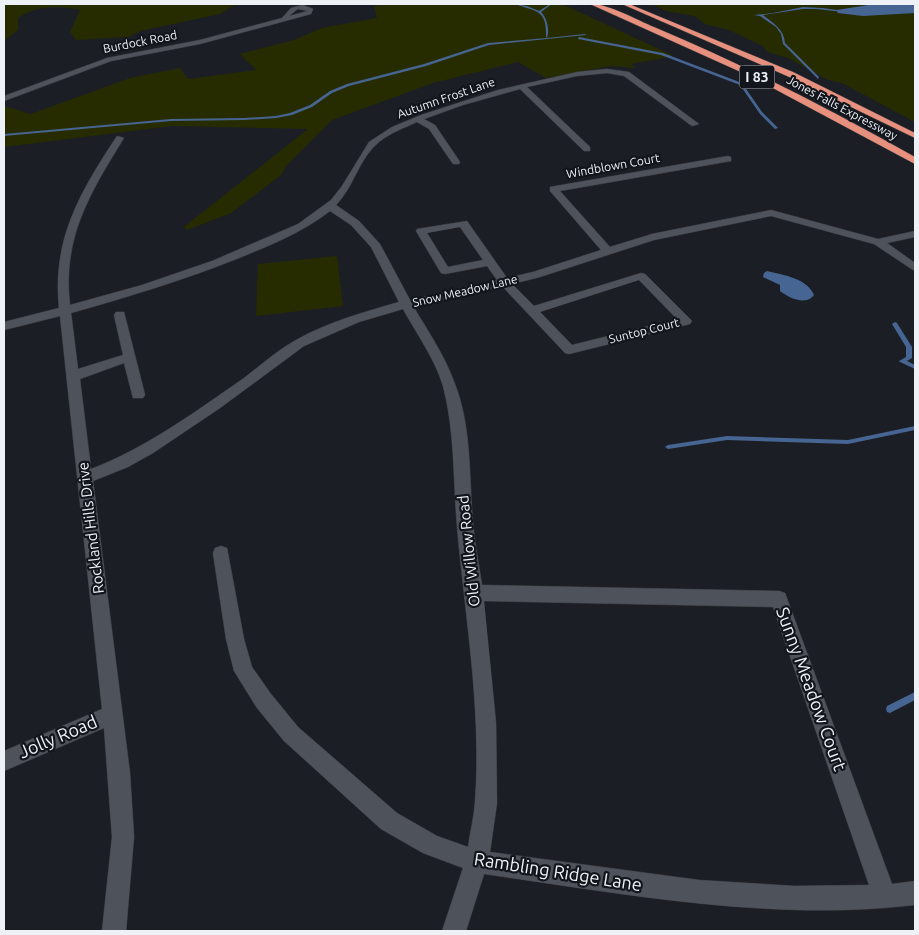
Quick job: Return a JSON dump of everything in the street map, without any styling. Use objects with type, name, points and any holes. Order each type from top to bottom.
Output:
[{"type":"highway","name":"Jones Falls Expressway","points":[[593,4],[652,28],[759,78],[915,161]]},
{"type":"highway","name":"Jones Falls Expressway","points":[[625,4],[790,74],[915,136]]},
{"type":"street","name":"Burdock Road","points":[[4,99],[109,59],[200,42],[285,18]]},
{"type":"street","name":"Autumn Frost Lane","points":[[4,326],[65,311],[160,282],[255,248],[286,234],[330,206],[345,189],[369,148],[387,132],[479,97],[522,86],[589,73],[616,70],[626,74],[695,124]]},
{"type":"street","name":"Windblown Court","points":[[522,86],[586,149]]},
{"type":"street","points":[[417,119],[432,127],[456,162]]},
{"type":"street","name":"Rockland Hills Drive","points":[[114,931],[122,837],[119,773],[65,311],[63,264],[73,218],[84,196],[120,138]]},
{"type":"street","name":"Windblown Court","points":[[607,250],[553,189],[728,159]]},
{"type":"street","name":"Old Willow Road","points":[[330,206],[360,228],[376,246],[438,360],[449,384],[455,409],[460,440],[465,526],[474,593],[486,723],[486,803],[477,862],[454,931]]},
{"type":"street","name":"Snow Meadow Lane","points":[[85,478],[123,463],[148,449],[216,405],[300,343],[355,319],[406,304],[536,275],[607,250],[652,237],[771,213],[878,242],[915,266]]},
{"type":"street","name":"Suntop Court","points":[[490,262],[445,271],[421,231],[464,223],[504,282],[569,350],[686,321],[641,276],[532,311]]},
{"type":"street","name":"Snow Meadow Lane","points":[[878,242],[915,234]]},
{"type":"street","points":[[120,315],[138,395]]},
{"type":"street","points":[[73,376],[129,357]]},
{"type":"street","name":"Rambling Ridge Lane","points":[[220,553],[235,639],[244,671],[264,701],[291,734],[389,821],[431,844],[477,862],[699,892],[795,898],[885,896],[915,893]]},
{"type":"street","name":"Sunny Meadow Court","points":[[474,593],[779,599],[885,896]]},
{"type":"street","name":"Jolly Road","points":[[4,761],[113,714]]},
{"type":"green space","points":[[4,4],[236,4],[220,14],[140,31],[128,37],[76,40],[70,32],[80,10],[56,7],[40,9],[18,18],[18,30],[4,41]]},
{"type":"green space","points":[[385,4],[562,4],[674,56],[631,64],[635,68],[610,66],[546,78],[518,62],[433,83],[332,120],[287,165],[281,175],[231,213],[187,230],[184,227],[308,129],[172,126],[4,147],[4,106],[31,114],[130,78],[180,68],[188,79],[256,70],[240,54],[294,40],[322,28],[377,18],[374,6]]},
{"type":"green space","points":[[651,4],[915,4],[915,122],[842,83],[828,80],[788,58],[768,52],[763,46],[729,30],[705,24],[695,16],[666,11]]},
{"type":"green space","points":[[337,256],[343,306],[256,316],[258,264]]},
{"type":"water","points":[[875,4],[915,4],[915,13],[863,16],[838,13],[836,10]]},
{"type":"water","points":[[767,271],[800,281],[811,289],[814,295],[807,300],[797,300],[788,296],[780,291],[780,285],[763,277]]},
{"type":"waterway","points":[[516,4],[536,10],[544,16],[547,37]]},
{"type":"waterway","points":[[539,12],[551,4]]},
{"type":"waterway","points":[[755,15],[773,14],[803,8],[843,11]]},
{"type":"waterway","points":[[761,15],[780,30],[784,43],[818,78]]},
{"type":"waterway","points":[[4,135],[171,120],[276,117],[291,114],[311,106],[331,92],[348,85],[425,65],[489,44],[585,35]]},
{"type":"waterway","points":[[579,38],[662,54],[741,84],[761,113],[776,128]]},
{"type":"waterway","points":[[895,324],[909,347],[909,358],[902,361],[915,367]]},
{"type":"waterway","points":[[668,447],[727,438],[848,442],[915,428]]},
{"type":"waterway","points":[[890,709],[915,696]]}]
